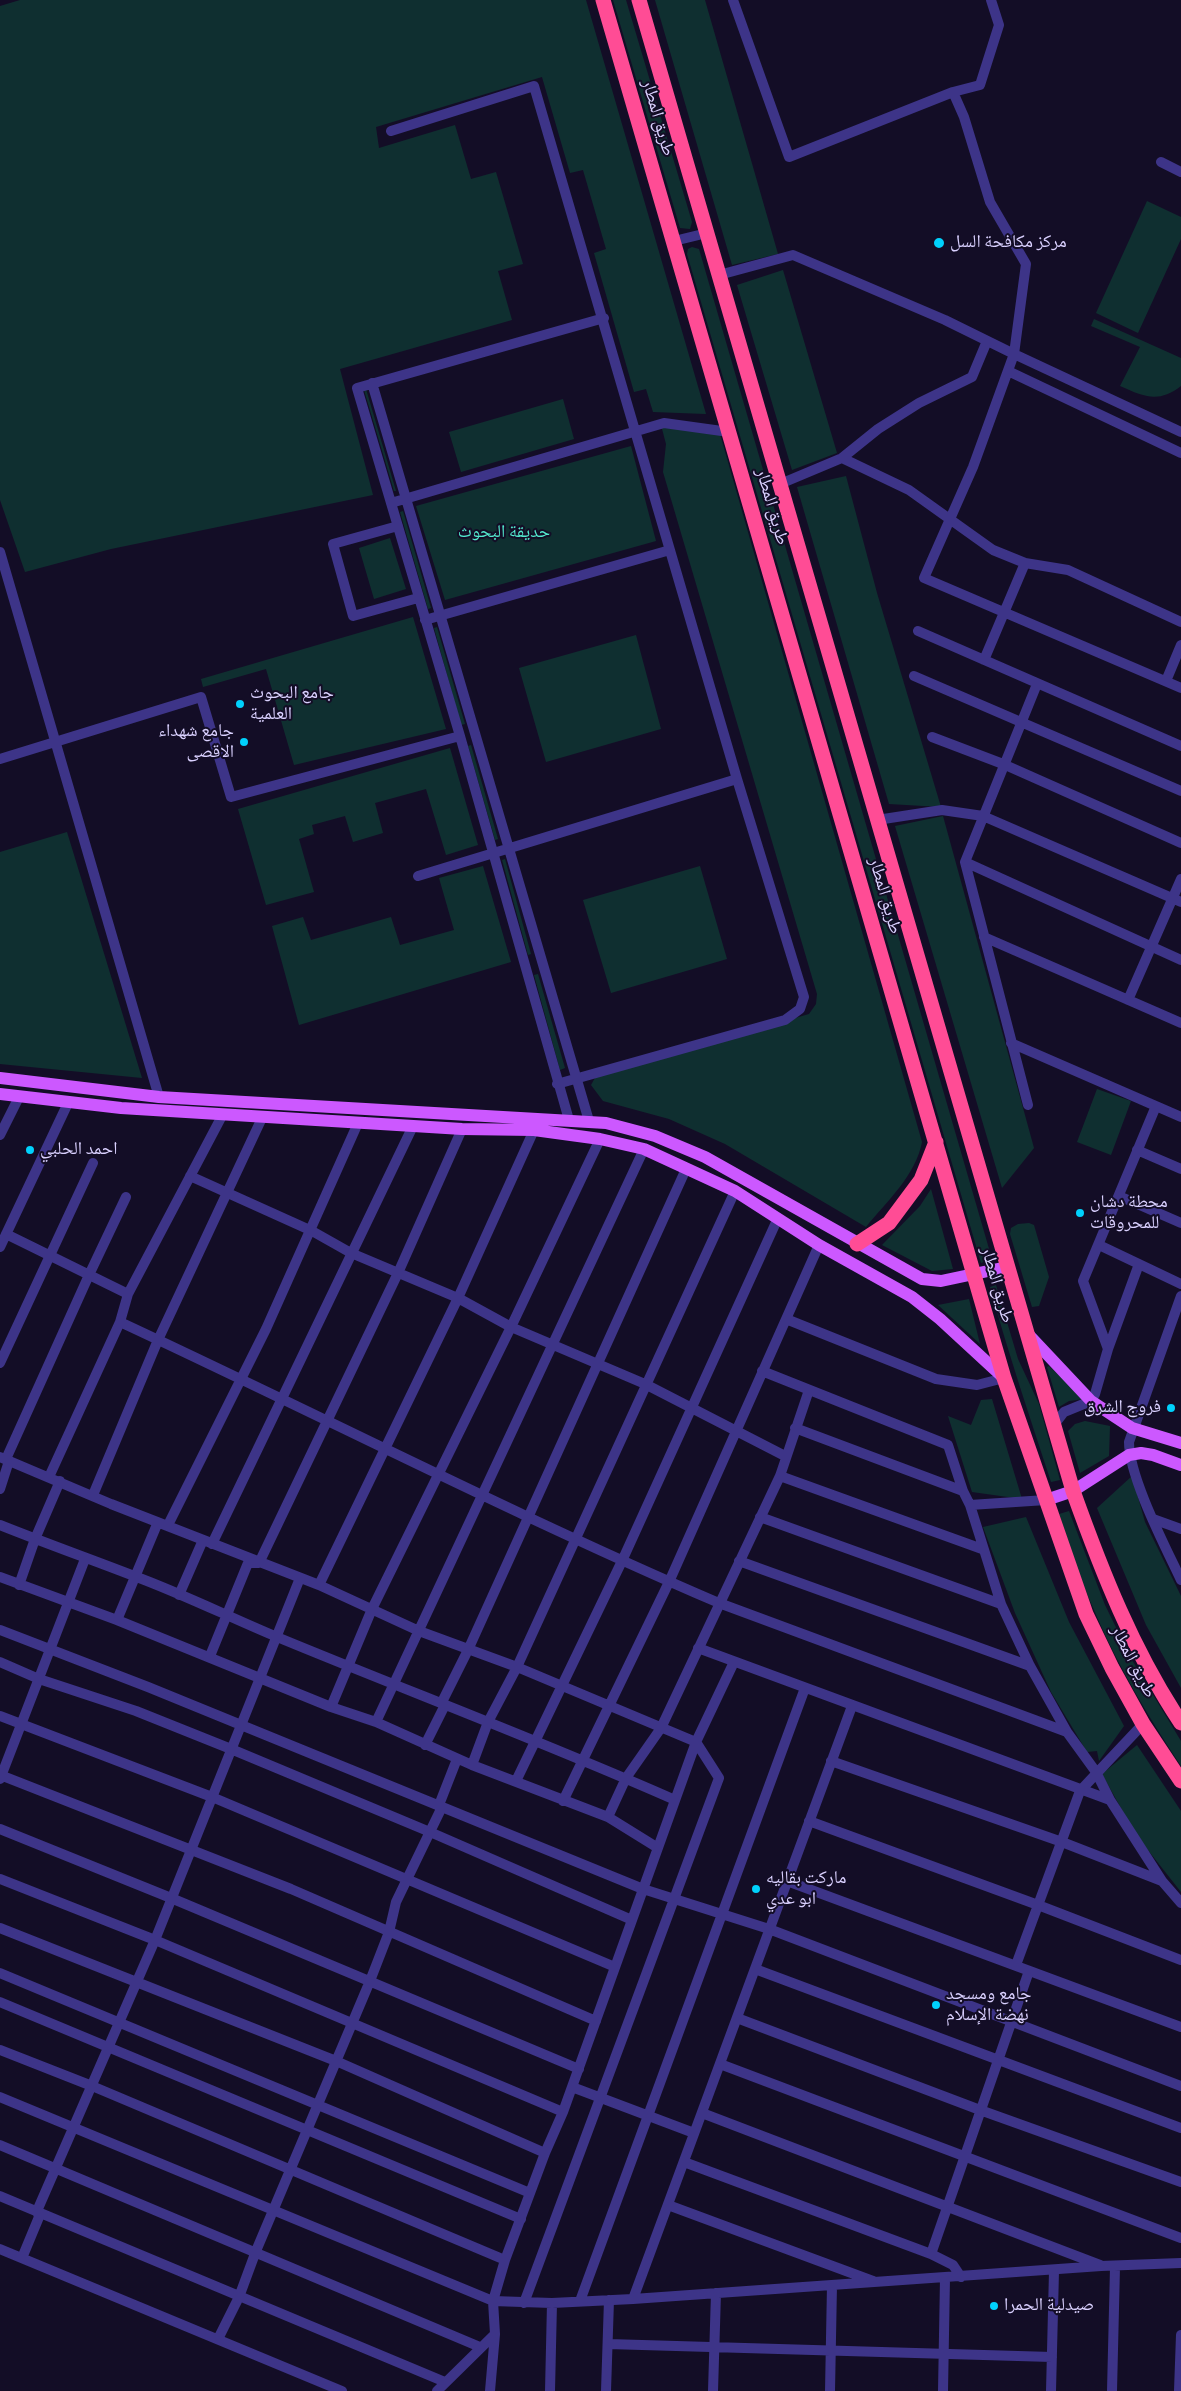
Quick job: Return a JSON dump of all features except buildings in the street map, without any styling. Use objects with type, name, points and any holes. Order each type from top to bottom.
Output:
[{"type":"highway","name":"طريق المطار","points":[[603,0],[1004,1378],[1086,1614],[1112,1668],[1143,1724],[1181,1781]]},
{"type":"highway","name":"طريق المطار","points":[[639,0],[1073,1491],[1114,1602],[1140,1656],[1181,1724]]},
{"type":"highway","points":[[857,1244],[889,1223],[921,1180],[936,1142]]},
{"type":"main road","points":[[0,1078],[160,1096],[589,1121],[655,1136],[705,1157],[922,1279],[941,1281],[1007,1267]]},
{"type":"main road","points":[[0,1094],[68,1103],[262,1118],[462,1129],[534,1130],[600,1139],[644,1149],[735,1191],[819,1245],[912,1297],[940,1319],[1004,1378]]},
{"type":"main road","points":[[912,1297],[922,1279]]},
{"type":"main road","points":[[1027,1333],[1091,1401],[1132,1428],[1181,1443]]},
{"type":"main road","points":[[1046,1500],[1073,1491],[1129,1455],[1154,1456],[1181,1464]]},
{"type":"street","points":[[734,0],[789,157],[953,92],[980,85],[998,25],[991,0]]},
{"type":"street","points":[[391,131],[534,86],[604,318],[737,779],[804,997],[800,1009],[785,1020],[557,1084]]},
{"type":"street","points":[[953,92],[964,117],[990,202],[1026,264],[1014,354],[973,467],[924,578],[1181,688]]},
{"type":"street","points":[[1160,162],[1181,172]]},
{"type":"street","points":[[674,241],[707,233]]},
{"type":"street","points":[[719,275],[793,255],[830,269],[1181,432]]},
{"type":"street","points":[[568,1120],[460,736],[356,388],[604,318]]},
{"type":"street","points":[[780,484],[842,458],[878,429],[919,403],[972,377],[987,341]]},
{"type":"street","points":[[1008,371],[1181,454]]},
{"type":"street","points":[[372,383],[589,1121]]},
{"type":"street","points":[[391,503],[664,423],[729,432]]},
{"type":"street","points":[[842,458],[910,490],[993,550],[1025,563],[1068,570],[1181,622]]},
{"type":"street","points":[[398,526],[332,544],[352,616],[418,598]]},
{"type":"street","points":[[425,620],[670,550]]},
{"type":"street","points":[[0,552],[160,1096]]},
{"type":"street","points":[[984,660],[1025,563]]},
{"type":"street","points":[[918,631],[1181,746]]},
{"type":"street","points":[[1166,681],[1181,645]]},
{"type":"street","points":[[914,676],[1181,792]]},
{"type":"street","points":[[1028,1105],[965,862],[1003,764],[1037,684]]},
{"type":"street","points":[[0,759],[200,697],[231,797],[460,736]]},
{"type":"street","points":[[932,737],[1003,764],[1181,843]]},
{"type":"street","points":[[418,876],[493,855],[737,779]]},
{"type":"street","points":[[877,820],[942,810],[984,816],[1177,900]]},
{"type":"street","points":[[965,862],[1181,960]]},
{"type":"street","points":[[1128,1000],[1150,946],[1177,900],[1181,879]]},
{"type":"street","points":[[984,937],[1181,1024]]},
{"type":"street","points":[[1012,1043],[1181,1117]]},
{"type":"street","points":[[0,1135],[19,1097]]},
{"type":"street","points":[[0,1247],[68,1103]]},
{"type":"street","points":[[1108,1349],[1083,1281],[1156,1106]]},
{"type":"street","points":[[49,1477],[120,1322],[128,1294],[223,1114]]},
{"type":"street","points":[[93,1495],[158,1340],[262,1118]]},
{"type":"street","points":[[117,1620],[134,1576],[240,1381],[312,1231],[358,1123]]},
{"type":"street","points":[[179,1595],[280,1398],[413,1126]]},
{"type":"street","points":[[259,1563],[398,1273],[462,1129]]},
{"type":"street","points":[[319,1585],[458,1298],[534,1130]]},
{"type":"street","points":[[331,1707],[372,1609],[511,1327],[600,1139]]},
{"type":"street","points":[[376,1722],[483,1495],[551,1343],[644,1149]]},
{"type":"street","points":[[1137,1150],[1181,1169]]},
{"type":"street","points":[[0,1362],[93,1163]]},
{"type":"street","points":[[425,1745],[444,1706],[442,1702],[468,1650],[599,1365],[686,1168]]},
{"type":"street","points":[[190,1176],[312,1231],[351,1253],[458,1298],[511,1327],[645,1384],[785,1456]]},
{"type":"street","points":[[472,1765],[488,1722],[517,1667],[735,1191]]},
{"type":"street","points":[[1119,1196],[1181,1223]]},
{"type":"street","points":[[0,1489],[5,1459],[126,1197]]},
{"type":"street","points":[[516,1781],[537,1742],[561,1687],[622,1561],[778,1218]]},
{"type":"street","points":[[6,1234],[49,1257],[128,1294]]},
{"type":"street","points":[[563,1801],[607,1706],[669,1582],[735,1430],[819,1245]]},
{"type":"street","points":[[1099,1245],[1181,1284]]},
{"type":"street","points":[[1054,1425],[1064,1412],[1091,1401],[1095,1394],[1108,1349],[1139,1264]]},
{"type":"street","points":[[1181,1296],[1132,1428],[1129,1455],[1153,1519],[1181,1578]]},
{"type":"street","points":[[786,1319],[936,1379],[978,1385],[1004,1378]]},
{"type":"street","points":[[120,1322],[384,1450],[669,1582],[720,1603],[1067,1732]]},
{"type":"street","points":[[762,1371],[948,1445],[963,1491],[970,1505],[982,1549],[1001,1604],[1030,1666],[1067,1732],[1096,1772],[1110,1800],[1162,1881],[1181,1903]]},
{"type":"street","points":[[608,1818],[626,1778],[660,1728],[780,1476],[785,1456],[809,1390]]},
{"type":"street","points":[[796,1428],[963,1491]]},
{"type":"street","points":[[5,1459],[259,1563],[319,1585],[419,1631],[517,1667],[696,1742],[719,1778],[602,2098],[524,2303]]},
{"type":"street","points":[[780,1476],[982,1549]]},
{"type":"street","points":[[20,1585],[35,1539],[60,1481]]},
{"type":"street","points":[[970,1505],[1046,1500]]},
{"type":"street","points":[[760,1517],[1001,1604]]},
{"type":"street","points":[[1153,1519],[1181,1529]]},
{"type":"street","points":[[0,1525],[85,1559],[134,1576],[348,1666],[584,1759],[676,1800]]},
{"type":"street","points":[[85,1559],[51,1651],[0,1777],[190,1850],[389,1932],[596,2021]]},
{"type":"street","points":[[739,1561],[1030,1666]]},
{"type":"street","points":[[210,1656],[228,1616],[248,1563],[259,1563]]},
{"type":"street","points":[[0,1577],[210,1656],[331,1707],[376,1722],[457,1759],[608,1818],[658,1848]]},
{"type":"street","points":[[22,2258],[39,2217],[37,2211],[137,1981],[300,1578]]},
{"type":"street","points":[[0,1630],[439,1805],[643,1889],[769,1930],[1181,2086]]},
{"type":"street","points":[[698,1648],[1080,1791],[1110,1800]]},
{"type":"street","points":[[0,1662],[39,1680],[136,1712],[231,1749],[430,1832],[632,1920]]},
{"type":"street","points":[[490,2391],[495,2334],[493,2301],[505,2260],[579,2069],[696,1742],[734,1662]]},
{"type":"street","points":[[580,2301],[650,2115],[805,1688]]},
{"type":"street","points":[[634,2299],[852,1706]]},
{"type":"street","points":[[0,1716],[212,1797],[616,1967]]},
{"type":"street","points":[[1016,1965],[1080,1791],[1143,1724]]},
{"type":"street","points":[[218,2339],[239,2297],[290,2168],[353,2022],[389,1932],[396,1902],[441,1809],[439,1805],[457,1759]]},
{"type":"street","points":[[831,1761],[1062,1842],[1162,1881]]},
{"type":"street","points":[[809,1821],[1038,1904],[1181,1960]]},
{"type":"street","points":[[0,1829],[370,1980],[579,2069]]},
{"type":"street","points":[[0,1879],[353,2022],[563,2112]]},
{"type":"street","points":[[787,1880],[1181,2027]]},
{"type":"street","points":[[0,1928],[336,2061],[545,2153]]},
{"type":"street","points":[[755,1968],[1181,2128]]},
{"type":"street","points":[[931,2254],[946,2206],[1029,1971]]},
{"type":"street","points":[[0,1973],[530,2194]]},
{"type":"street","points":[[0,2002],[521,2219]]},
{"type":"street","points":[[737,2018],[980,2110],[1181,2182]]},
{"type":"street","points":[[0,2050],[290,2168],[505,2260]]},
{"type":"street","points":[[720,2064],[1181,2238]]},
{"type":"street","points":[[572,2087],[694,2133]]},
{"type":"street","points":[[0,2097],[493,2301],[552,2303],[634,2299],[1054,2271],[1101,2266],[1116,2267],[1181,2263]]},
{"type":"street","points":[[702,2113],[1101,2266]]},
{"type":"street","points":[[0,2145],[256,2251],[480,2347]]},
{"type":"street","points":[[684,2162],[931,2254],[953,2265],[961,2277]]},
{"type":"street","points":[[0,2196],[445,2382]]},
{"type":"street","points":[[668,2206],[877,2282]]},
{"type":"street","points":[[0,2249],[342,2391]]},
{"type":"street","points":[[1112,2391],[1116,2267]]},
{"type":"street","points":[[1051,2391],[1054,2271]]},
{"type":"street","points":[[943,2391],[945,2278]]},
{"type":"street","points":[[830,2391],[832,2285]]},
{"type":"street","points":[[713,2391],[716,2293]]},
{"type":"street","points":[[606,2391],[609,2300]]},
{"type":"street","points":[[550,2391],[552,2303]]},
{"type":"street","points":[[437,2391],[495,2334]]},
{"type":"street","points":[[1179,2391],[1181,2335]]},
{"type":"street","points":[[608,2344],[1052,2357]]},
{"type":"green space","points":[[20,0],[586,0],[706,414],[653,412],[646,389],[634,392],[594,253],[606,249],[583,170],[570,173],[542,77],[376,127],[379,148],[455,125],[471,179],[496,172],[523,264],[498,271],[512,320],[340,369],[373,495],[111,549],[25,572],[0,500],[0,6]]},
{"type":"green space","points":[[613,0],[626,0],[692,222],[690,229],[680,228]]},
{"type":"green space","points":[[655,0],[705,0],[778,254],[732,265]]},
{"type":"green space","points":[[1147,201],[1181,217],[1181,239],[1138,333],[1096,313]]},
{"type":"green space","points":[[692,247],[699,249],[992,1259],[981,1263],[687,254],[688,249]]},
{"type":"green space","points":[[783,270],[837,453],[792,470],[737,285]]},
{"type":"green space","points":[[1094,319],[1181,358],[1181,386],[1165,395],[1150,397],[1120,386],[1140,347],[1091,326]]},
{"type":"green space","points":[[366,389],[396,491],[394,491],[364,390]]},
{"type":"green space","points":[[563,399],[574,439],[461,472],[449,432]]},
{"type":"green space","points":[[661,425],[720,434],[922,1142],[914,1166],[907,1177],[866,1227],[725,1144],[669,1119],[603,1101],[591,1085],[596,1076],[809,1014],[816,1004],[817,994],[663,472],[666,444]]},
{"type":"green space","name":"حديقة البحوث","points":[[631,446],[656,541],[445,600],[416,506]]},
{"type":"green space","points":[[846,476],[877,593],[941,807],[889,804],[797,487]]},
{"type":"green space","points":[[403,511],[431,608],[428,609],[400,512]]},
{"type":"green space","points":[[390,538],[406,589],[374,599],[359,548]]},
{"type":"green space","points":[[413,617],[446,729],[294,765],[266,669],[203,687],[201,679]]},
{"type":"green space","points":[[437,627],[465,724],[461,725],[434,628]]},
{"type":"green space","points":[[636,635],[661,729],[546,762],[519,668]]},
{"type":"green space","points":[[471,745],[498,839],[495,840],[468,746]]},
{"type":"green space","points":[[450,748],[478,845],[446,855],[426,789],[375,803],[383,833],[353,842],[345,816],[312,825],[314,834],[299,839],[314,892],[266,905],[238,809]]},
{"type":"green space","points":[[943,816],[1034,1148],[1002,1188],[895,826]]},
{"type":"green space","points":[[67,832],[142,1078],[0,1064],[0,852]]},
{"type":"green space","points":[[505,859],[531,954],[528,955],[502,860]]},
{"type":"green space","points":[[483,866],[511,962],[299,1025],[272,926],[303,917],[311,940],[391,917],[400,945],[454,930],[439,878]]},
{"type":"green space","points":[[700,866],[727,959],[611,993],[583,900]]},
{"type":"green space","points":[[538,974],[565,1068],[560,1070],[534,975]]},
{"type":"green space","points":[[1097,1089],[1131,1101],[1111,1155],[1077,1142]]},
{"type":"green space","points":[[931,1189],[953,1269],[932,1271],[882,1245],[920,1206]]},
{"type":"green space","points":[[1029,1223],[1034,1225],[1049,1277],[1039,1306],[1032,1307],[1010,1234],[1011,1228],[1018,1224]]},
{"type":"green space","points":[[996,1285],[1018,1359],[1039,1404],[1060,1480],[1051,1482],[990,1287]]},
{"type":"green space","points":[[969,1299],[980,1344],[938,1305]]},
{"type":"green space","points":[[1049,1366],[1084,1399],[1069,1401],[1059,1407],[1047,1367]]},
{"type":"green space","points":[[992,1399],[1022,1499],[972,1492],[948,1416],[971,1425],[981,1400]]},
{"type":"green space","points":[[1085,1421],[1110,1426],[1109,1456],[1080,1473],[1068,1431],[1075,1424]]},
{"type":"green space","points":[[1132,1476],[1145,1522],[1181,1596],[1181,1688],[1146,1625],[1097,1508]]},
{"type":"green space","points":[[1069,1511],[1105,1605],[1132,1660],[1181,1741],[1181,1766],[1134,1690],[1094,1610],[1059,1514]]},
{"type":"green space","points":[[1026,1517],[1069,1622],[1124,1726],[1099,1761],[1097,1751],[1087,1752],[1051,1692],[1015,1613],[983,1527]]},
{"type":"green space","points":[[1137,1745],[1181,1811],[1181,1892],[1136,1835],[1102,1774]]},
{"type":"place","name":"مركز مكافحة السل","points":[[939,243]]},
{"type":"place","name":"جامع البحوث العلمية","points":[[240,704]]},
{"type":"place","name":"جامع شهداء الاقصى","points":[[244,742]]},
{"type":"place","name":"احمد الحلبي","points":[[30,1150]]},
{"type":"place","name":"محطة دشان للمحروقات","points":[[1080,1213]]},
{"type":"place","name":"فروج الشرق","points":[[1171,1408]]},
{"type":"place","name":"ماركت بقاليه ابو عدي","points":[[756,1889]]},
{"type":"place","name":"جامع ومسجد نهضة الإسلام","points":[[936,2005]]},
{"type":"place","name":"صيدلية الحمرا","points":[[994,2306]]}]
